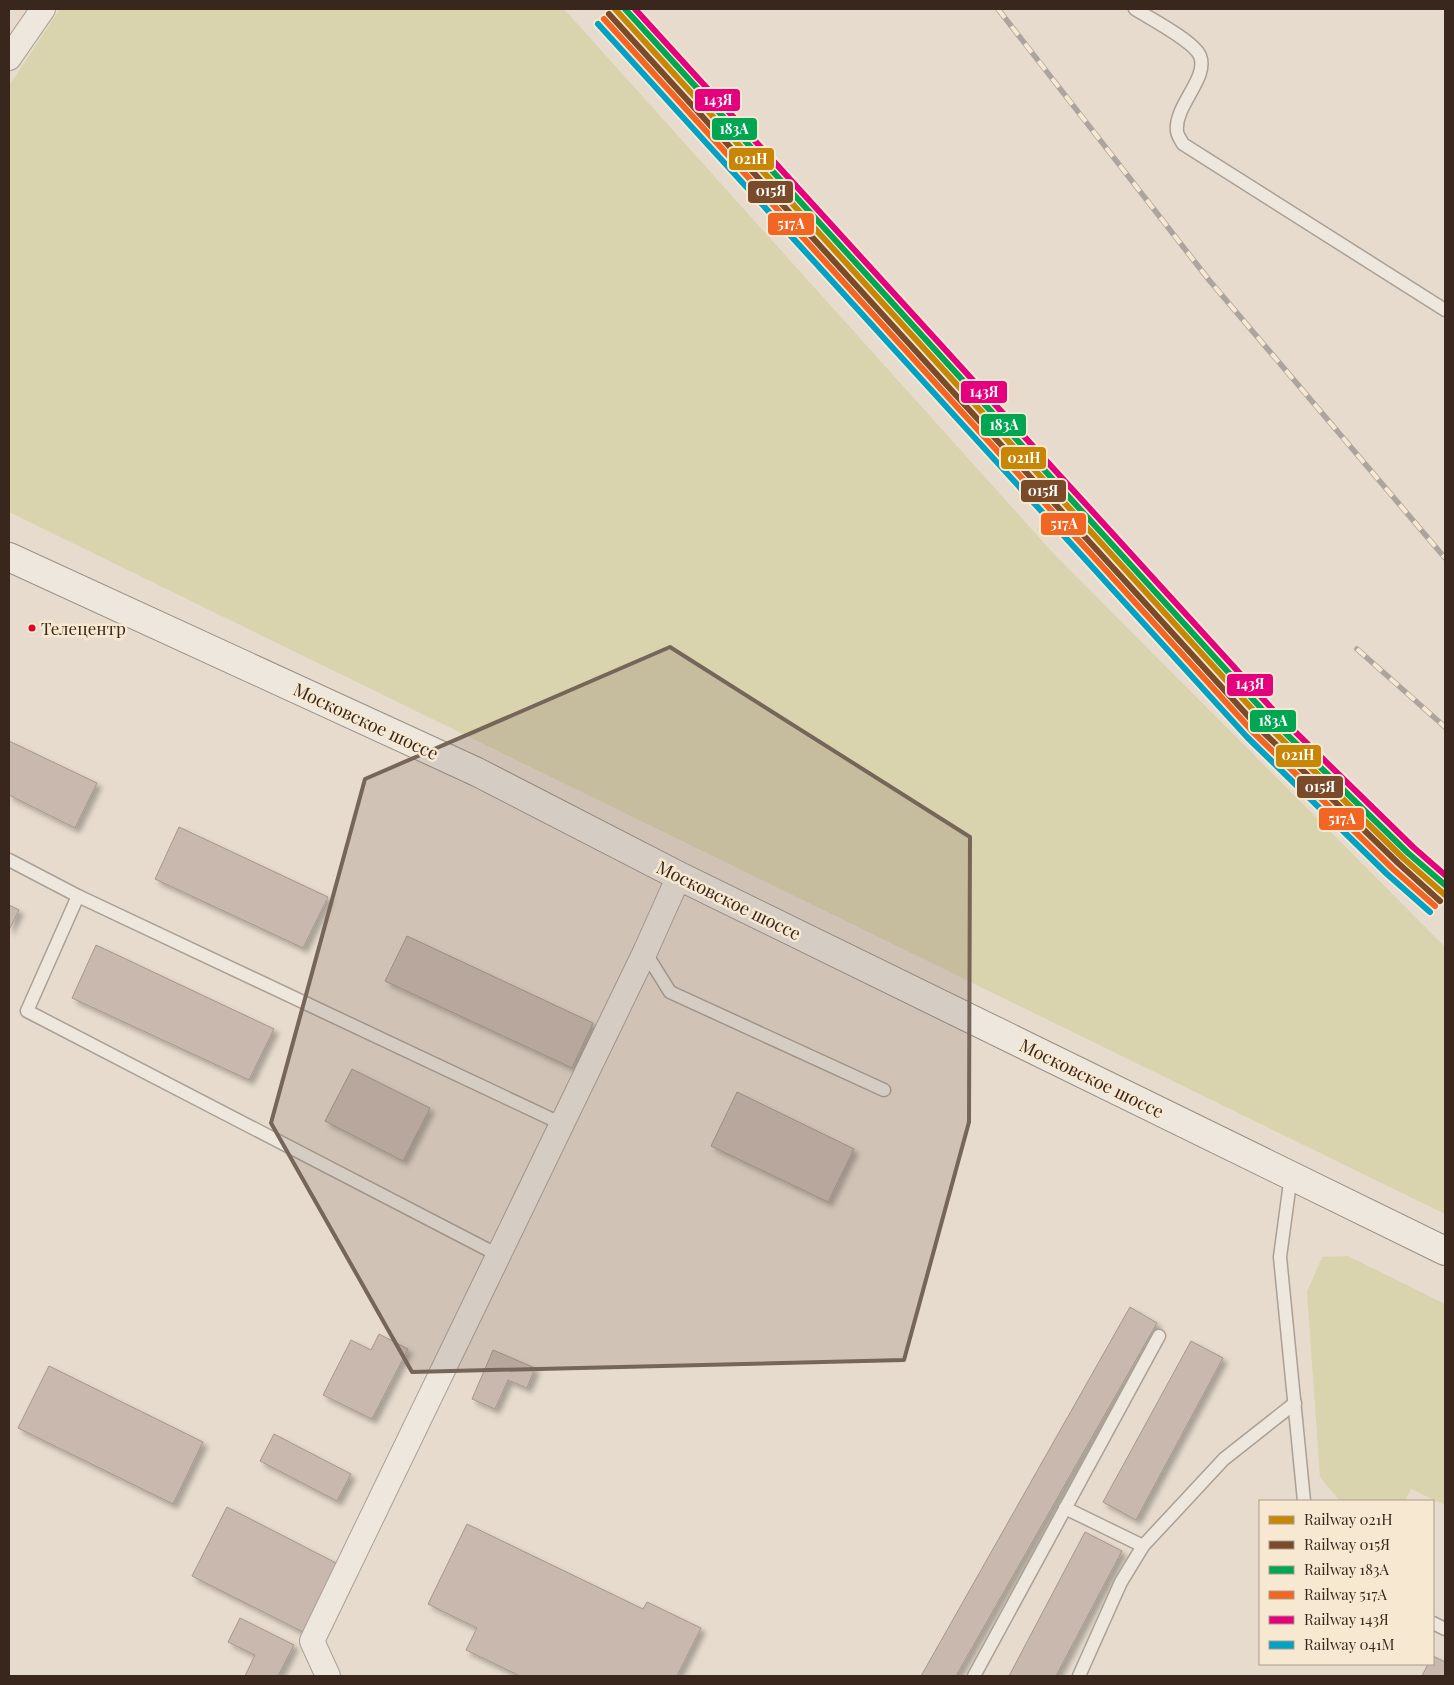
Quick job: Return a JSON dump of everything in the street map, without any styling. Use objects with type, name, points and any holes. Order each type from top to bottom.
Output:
[{"type":"main road","name":"Московское шоссе","points":[[9,557],[477,772],[679,876],[1445,1251]]},
{"type":"street","points":[[9,58],[43,9]]},
{"type":"street","points":[[328,1676],[312,1641],[645,952],[679,876]]},
{"type":"lane","points":[[1135,9],[1190,44],[1200,55],[1201,70],[1179,115],[1177,131],[1183,144],[1445,310]]},
{"type":"lane","points":[[9,860],[78,896],[562,1124]]},
{"type":"lane","points":[[78,896],[27,1011],[498,1255]]},
{"type":"lane","points":[[645,952],[670,992],[884,1090]]},
{"type":"lane","points":[[1291,1175],[1280,1257],[1304,1500]]},
{"type":"lane","points":[[974,1676],[1159,1336]]},
{"type":"lane","points":[[1079,1676],[1121,1582],[1143,1546],[1224,1459],[1295,1403]]},
{"type":"lane","points":[[1065,1508],[1143,1546]]},
{"type":"highlighted area","points":[[670,647],[970,837],[969,1122],[904,1360],[412,1372],[271,1123],[365,779]]},
{"type":"shaded area","points":[[60,9],[564,9],[1054,554],[1445,947],[1445,1214],[9,512],[9,86]]},
{"type":"shaded area","points":[[1348,1256],[1445,1304],[1445,1505],[1411,1489],[1406,1500],[1339,1500],[1320,1477],[1307,1292],[1322,1257]]},
{"type":"building","points":[[9,741],[97,783],[75,828],[9,795]]},
{"type":"building","points":[[179,827],[328,897],[303,948],[155,879]]},
{"type":"building","points":[[9,905],[19,910],[9,930]]},
{"type":"building","points":[[407,936],[593,1023],[572,1068],[385,981]]},
{"type":"building","points":[[96,945],[274,1029],[249,1080],[72,998]]},
{"type":"building","points":[[352,1069],[430,1108],[403,1161],[325,1121]]},
{"type":"building","points":[[737,1092],[854,1149],[828,1202],[711,1146]]},
{"type":"building","points":[[1130,1307],[1157,1323],[956,1676],[921,1676]]},
{"type":"building","points":[[379,1334],[408,1349],[372,1419],[323,1395],[351,1340],[371,1350]]},
{"type":"building","points":[[1191,1341],[1223,1358],[1136,1520],[1103,1502]]},
{"type":"building","points":[[493,1350],[535,1368],[527,1388],[508,1380],[495,1409],[472,1399]]},
{"type":"building","points":[[49,1366],[203,1442],[173,1504],[18,1428]]},
{"type":"building","points":[[274,1434],[351,1474],[337,1501],[260,1461]]},
{"type":"building","points":[[227,1507],[340,1565],[305,1633],[192,1576]]},
{"type":"building","points":[[467,1524],[643,1609],[647,1602],[701,1628],[677,1676],[520,1676],[466,1650],[477,1628],[428,1604]]},
{"type":"building","points":[[1085,1532],[1122,1551],[1056,1676],[1009,1676]]},
{"type":"building","points":[[240,1618],[294,1645],[278,1676],[245,1676],[255,1655],[228,1642]]},
{"type":"building","points":[[1434,1656],[1445,1662],[1445,1676],[1422,1676],[1428,1665],[1434,1665]]},
{"type":"railway","points":[[998,9],[1209,280],[1445,558]]},
{"type":"railway","points":[[1357,649],[1445,727]]},
{"type":"rail line","name":"021Н","points":[[615,9],[1264,722],[1403,858],[1445,895]]},
{"type":"rail line","name":"183А","points":[[625,9],[1269,717],[1408,853],[1445,885]]},
{"type":"rail line","name":"143Я","points":[[635,9],[1275,712],[1413,847],[1445,875]]},
{"type":"rail line","name":"015Я","points":[[609,14],[1258,727],[1398,863],[1440,901]]},
{"type":"rail line","name":"517А","points":[[604,19],[1253,732],[1393,869],[1435,906]]},
{"type":"rail line","name":"041М","points":[[598,24],[1247,737],[1387,874],[1430,912]]},
{"type":"place","name":"Телецентр","points":[[32,628]]}]
